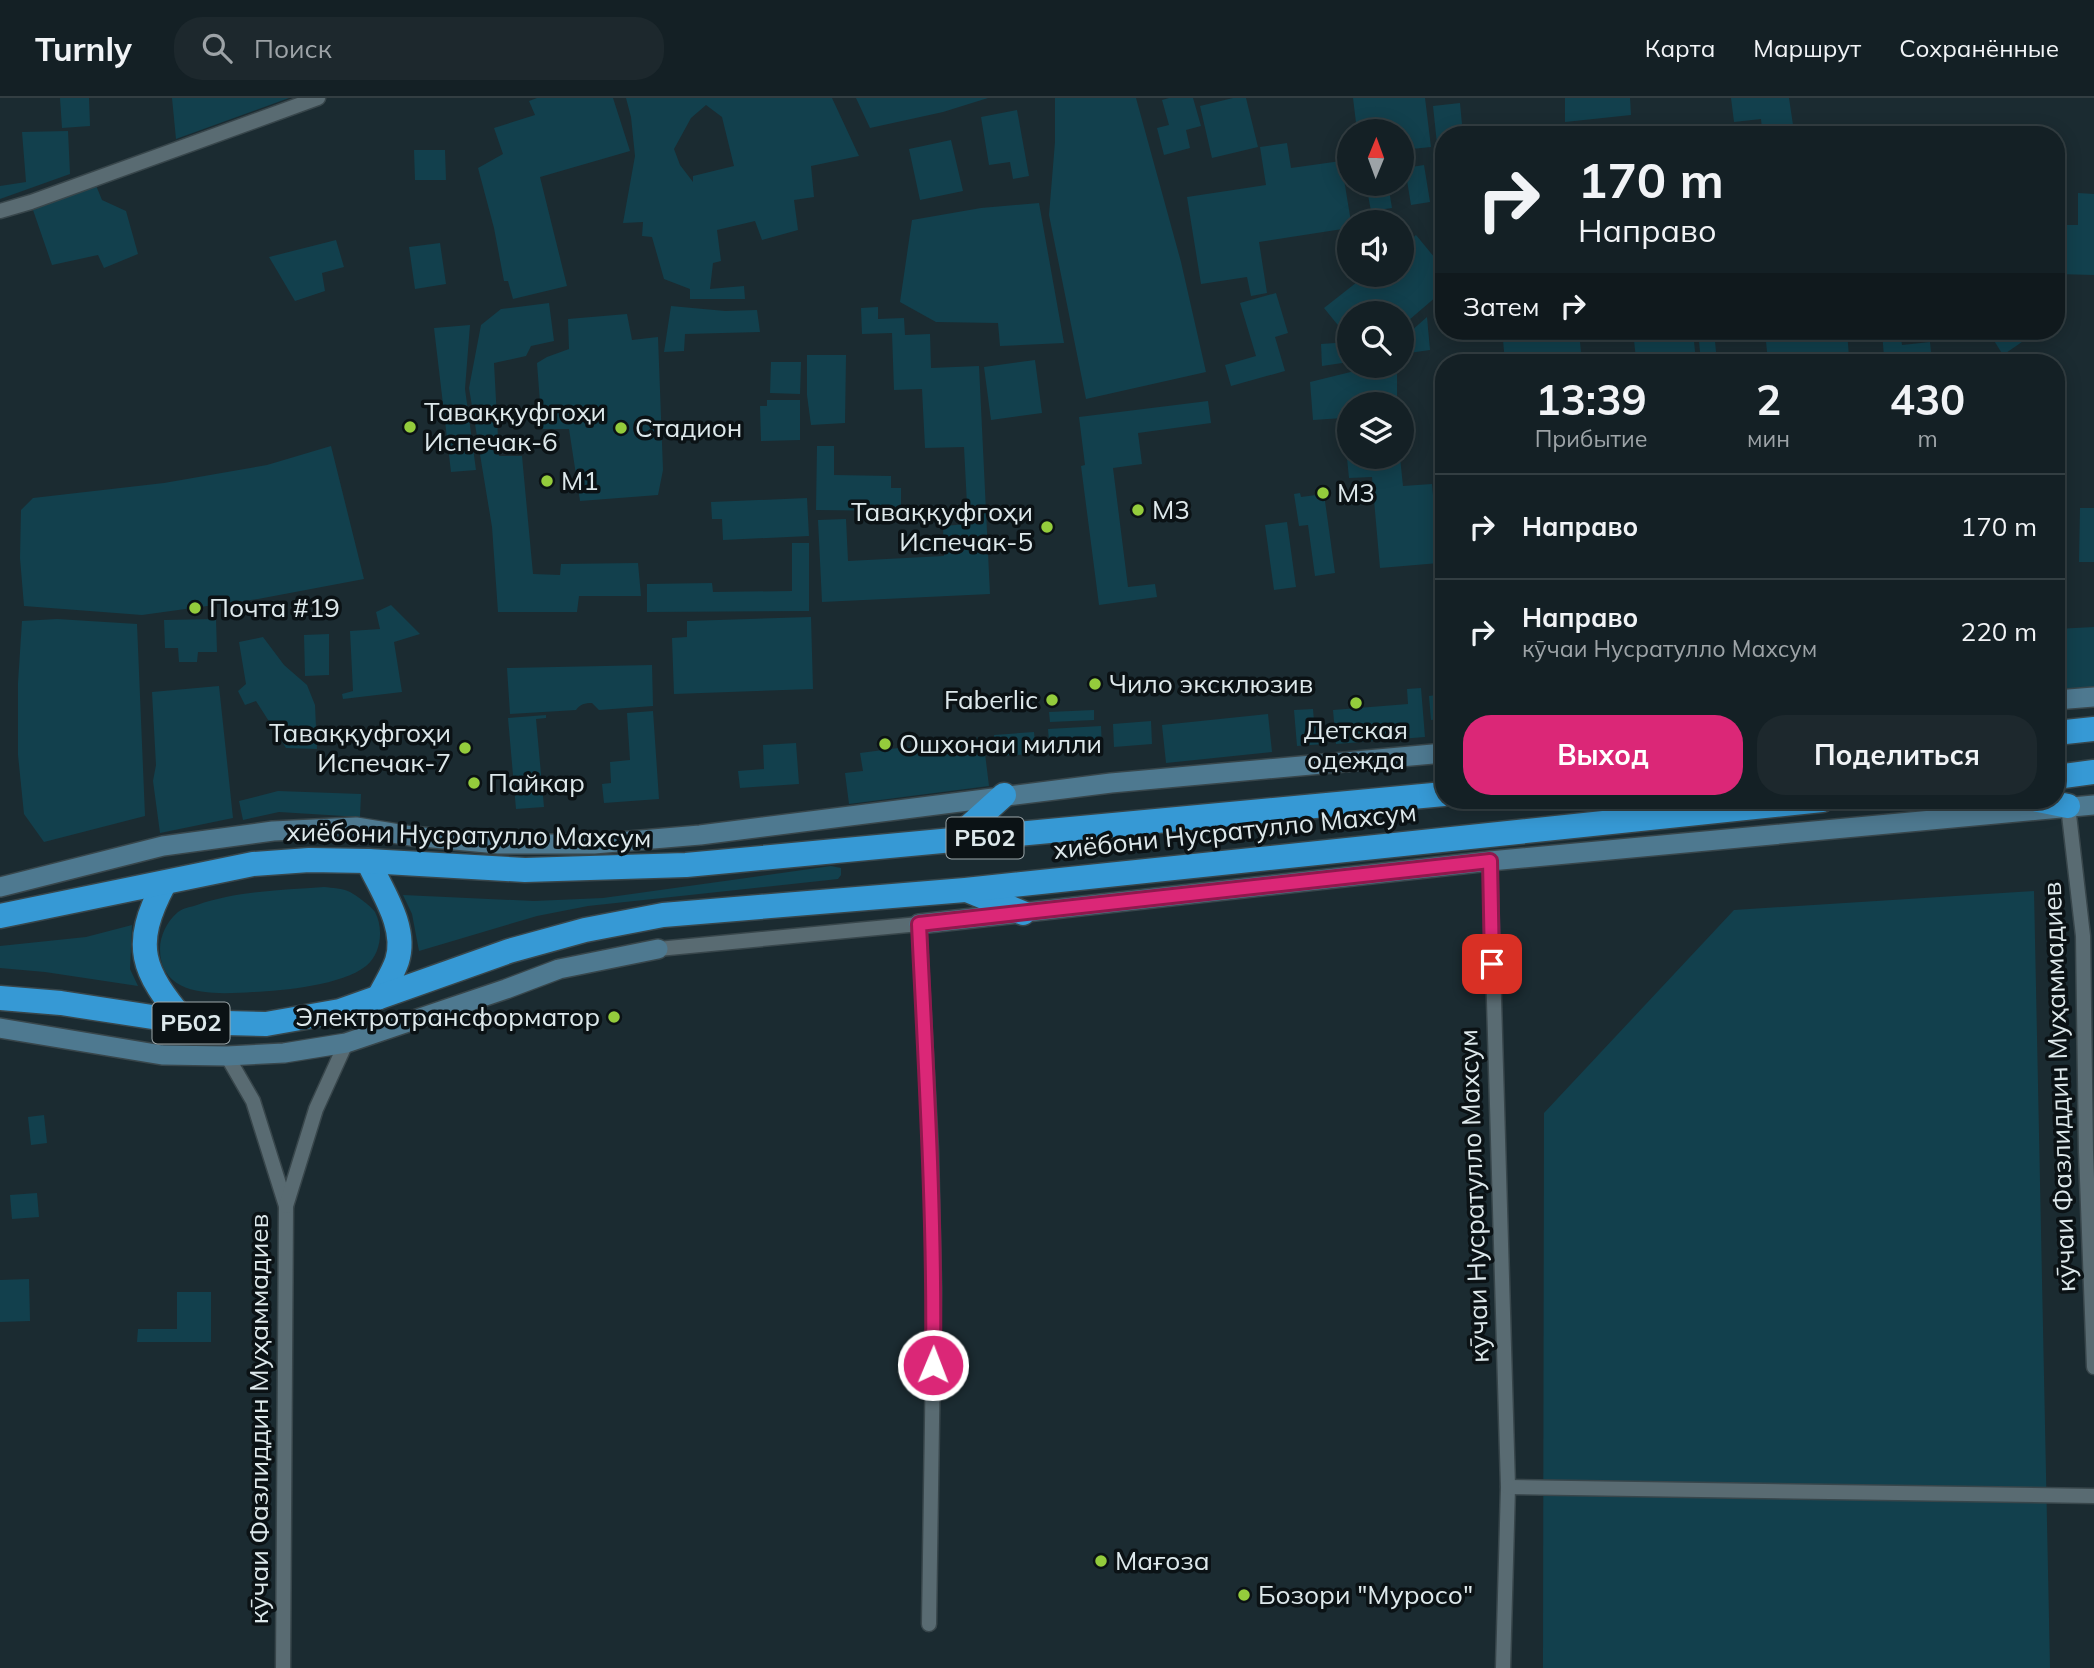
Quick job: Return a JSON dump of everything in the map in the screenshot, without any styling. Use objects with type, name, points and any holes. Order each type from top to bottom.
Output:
[{"type":"highway","points":[[2065,732],[2094,730]]},
{"type":"highway","points":[[2065,776],[2094,772]]},
{"type":"highway","points":[[953,841],[1004,795]]},
{"type":"highway","name":"хиёбони Нусратулло Махсум","points":[[0,916],[253,864],[309,860],[368,861],[525,870],[686,865],[1435,795]]},
{"type":"highway","name":"хиёбони Нусратулло Махсум","points":[[0,998],[61,1003],[185,1022],[266,1024],[340,1011],[509,951],[585,930],[663,915],[965,890],[1736,809]]},
{"type":"highway","points":[[368,861],[392,909],[398,936],[397,960],[379,997]]},
{"type":"highway","name":"РБ02","points":[[164,884],[153,905],[143,941],[146,961],[155,984],[185,1022]]},
{"type":"highway","points":[[965,890],[1023,913]]},
{"type":"street","points":[[0,211],[318,98]]},
{"type":"street","points":[[2065,699],[2094,697]]},
{"type":"street","points":[[0,887],[163,846],[273,831],[356,827],[411,836],[498,844],[594,844],[700,835],[1004,795],[1150,779],[1435,754]]},
{"type":"street","points":[[2065,806],[2094,804]]},
{"type":"street","name":"кӯчаи Фазлиддин Муҳаммадиев","points":[[2068,806],[2082,936],[2094,1367]]},
{"type":"street","points":[[0,1028],[162,1055],[284,1053],[346,1043],[559,969],[658,949],[1023,913],[1490,861],[2036,809]]},
{"type":"street","name":"кӯчаи Нусратулло Махсум","points":[[1490,861],[1507,1487],[1503,1668]]},
{"type":"street","points":[[919,924],[931,1151],[934,1288],[929,1624]]},
{"type":"street","points":[[286,1206],[316,1110],[346,1043]]},
{"type":"street","name":"кӯчаи Фазлиддин Муҳаммадиев","points":[[227,1056],[253,1101],[286,1206],[283,1668]]},
{"type":"street","points":[[1507,1487],[2094,1496]]},
{"type":"shaded area","points":[[60,98],[89,98],[90,126],[62,128]]},
{"type":"shaded area","points":[[172,98],[289,98],[176,139]]},
{"type":"shaded area","points":[[537,98],[613,98],[630,151],[540,177],[567,286],[513,299],[508,281],[504,281],[494,228],[478,168],[503,154],[494,128],[535,115],[529,101]]},
{"type":"shaded area","points":[[626,98],[832,98],[859,156],[811,166],[814,197],[794,200],[798,230],[762,240],[755,221],[717,230],[721,261],[713,263],[710,289],[744,286],[745,299],[690,299],[690,289],[664,279],[652,237],[642,236],[643,222],[623,223],[635,156]],"holes":[[[706,105],[722,117],[734,166],[693,176],[693,182],[680,165],[674,149],[691,118]]]},
{"type":"shaded area","points":[[856,98],[988,98],[943,112],[870,128]]},
{"type":"shaded area","points":[[1055,98],[1136,98],[1181,262],[1206,372],[1086,399],[1049,215],[1055,142]]},
{"type":"shaded area","points":[[1193,98],[1201,126],[1186,130],[1190,148],[1164,155],[1157,128],[1169,125],[1162,100]]},
{"type":"shaded area","points":[[1233,98],[1246,98],[1258,147],[1212,158],[1200,106]]},
{"type":"shaded area","points":[[1353,98],[1425,98],[1431,147],[1414,149],[1414,119],[1356,119]]},
{"type":"shaded area","points":[[1565,98],[1630,98],[1631,115],[1565,122]]},
{"type":"shaded area","points":[[1731,98],[1789,98],[1793,125],[1762,126],[1761,119],[1734,122]]},
{"type":"shaded area","points":[[1460,103],[1462,126],[1435,126],[1433,106]]},
{"type":"shaded area","points":[[1017,110],[1029,176],[1013,179],[1010,162],[989,165],[981,117]]},
{"type":"shaded area","points":[[68,131],[70,174],[0,199],[0,186],[26,182],[22,132]]},
{"type":"shaded area","points":[[951,140],[963,191],[920,200],[909,149]]},
{"type":"shaded area","points":[[1287,143],[1291,168],[1337,162],[1337,196],[1347,196],[1349,210],[1337,210],[1337,230],[1259,242],[1267,293],[1251,296],[1247,277],[1201,284],[1187,197],[1266,185],[1260,147]]},
{"type":"shaded area","points":[[414,150],[445,150],[446,180],[415,180]]},
{"type":"shaded area","points":[[1424,165],[1430,202],[1411,205],[1410,196],[1414,196],[1414,167]]},
{"type":"shaded area","points":[[95,183],[102,200],[126,211],[138,254],[104,268],[98,255],[52,265],[33,210]]},
{"type":"shaded area","points":[[2078,193],[2094,194],[2094,275],[2065,274],[2065,225],[2078,225]]},
{"type":"shaded area","points":[[1368,196],[1390,196],[1392,208],[1371,210]]},
{"type":"shaded area","points":[[1039,203],[1064,343],[1000,346],[998,323],[936,322],[900,302],[912,220],[981,208]]},
{"type":"shaded area","points":[[1416,235],[1435,258],[1435,298],[1414,316],[1414,301],[1337,301],[1337,324],[1324,308],[1351,287],[1414,287]]},
{"type":"shaded area","points":[[336,240],[344,267],[322,273],[325,291],[295,301],[269,257]]},
{"type":"shaded area","points":[[440,243],[446,284],[415,289],[409,247]]},
{"type":"shaded area","points":[[1276,293],[1288,333],[1275,337],[1285,371],[1231,386],[1225,365],[1256,356],[1240,303]]},
{"type":"shaded area","points":[[549,303],[554,341],[531,346],[526,356],[494,363],[499,456],[522,456],[533,574],[560,575],[561,564],[638,563],[641,596],[579,596],[577,612],[498,612],[492,527],[469,388],[481,325],[501,309]]},
{"type":"shaded area","points":[[671,306],[725,311],[757,310],[760,332],[685,334],[684,351],[664,352]]},
{"type":"shaded area","points":[[878,307],[878,319],[904,318],[905,335],[930,334],[931,368],[979,366],[990,594],[822,602],[818,520],[846,519],[848,561],[944,556],[943,526],[968,524],[964,447],[925,448],[922,389],[894,390],[892,333],[862,334],[861,308]]},
{"type":"shaded area","points":[[627,314],[632,340],[658,337],[663,470],[658,495],[580,501],[569,429],[542,429],[537,363],[569,349],[568,319]]},
{"type":"shaded area","points":[[1427,317],[1430,350],[1414,352],[1414,328]]},
{"type":"shaded area","points":[[470,325],[465,389],[476,470],[451,472],[434,328]]},
{"type":"shaded area","points":[[1503,340],[1580,340],[1581,354],[1504,354]]},
{"type":"shaded area","points":[[1634,340],[1694,340],[1695,354],[1635,354]]},
{"type":"shaded area","points":[[1699,340],[1715,340],[1716,354],[1700,354]]},
{"type":"shaded area","points":[[1766,340],[1848,340],[1849,354],[1767,354]]},
{"type":"shaded area","points":[[1883,340],[1901,340],[1902,345],[1930,342],[1931,354],[1884,354]]},
{"type":"shaded area","points":[[1994,340],[2025,340],[2004,354]]},
{"type":"shaded area","points":[[1337,343],[1337,364],[1322,366],[1321,344]]},
{"type":"shaded area","points":[[807,355],[846,355],[845,423],[811,425],[807,395]]},
{"type":"shaded area","points":[[1035,360],[1042,413],[991,420],[984,367]]},
{"type":"shaded area","points":[[771,362],[801,362],[800,394],[770,393]]},
{"type":"shaded area","points":[[1337,375],[1337,378],[1397,378],[1397,392],[1337,392],[1337,418],[1313,420],[1310,382]]},
{"type":"shaded area","points":[[767,400],[800,400],[800,440],[761,441],[760,406],[767,406]]},
{"type":"shaded area","points":[[1208,401],[1211,423],[1138,433],[1142,464],[1113,468],[1128,587],[1155,584],[1157,597],[1099,605],[1081,466],[1085,465],[1079,417]]},
{"type":"shaded area","points":[[331,446],[364,579],[258,599],[142,615],[24,606],[20,558],[21,510],[33,498],[164,483],[267,465]]},
{"type":"shaded area","points":[[817,446],[834,446],[834,475],[891,476],[891,488],[901,488],[901,511],[816,510]]},
{"type":"shaded area","points":[[1348,469],[1401,469],[1403,486],[1432,484],[1435,563],[1380,568],[1372,477],[1349,478]]},
{"type":"shaded area","points":[[1300,493],[1301,497],[1324,494],[1335,573],[1315,576],[1308,525],[1299,526],[1294,494]]},
{"type":"shaded area","points":[[807,498],[809,536],[723,540],[722,519],[712,519],[711,502]]},
{"type":"shaded area","points":[[2080,508],[2094,508],[2094,562],[2079,562]]},
{"type":"shaded area","points":[[1287,522],[1296,587],[1274,590],[1265,525]]},
{"type":"shaded area","points":[[792,543],[809,543],[809,611],[647,612],[647,584],[712,583],[713,592],[792,591]]},
{"type":"shaded area","points":[[391,605],[420,634],[394,642],[402,692],[343,699],[342,694],[353,691],[350,631],[380,629],[376,612]]},
{"type":"shaded area","points":[[811,617],[813,689],[674,694],[672,638],[687,637],[687,621]]},
{"type":"shaded area","points":[[57,619],[137,624],[145,816],[44,842],[24,814],[18,755],[18,683],[22,621]]},
{"type":"shaded area","points":[[216,619],[217,652],[198,652],[197,662],[179,662],[178,648],[165,648],[164,620]]},
{"type":"shaded area","points":[[2094,627],[2094,687],[2065,689],[2065,629]]},
{"type":"shaded area","points":[[329,634],[329,675],[305,676],[304,635]]},
{"type":"shaded area","points":[[263,637],[284,665],[307,685],[315,705],[317,749],[286,748],[256,701],[245,705],[238,691],[246,684],[239,642]]},
{"type":"shaded area","points":[[652,665],[653,706],[599,710],[589,703],[576,710],[510,714],[507,668]]},
{"type":"shaded area","points":[[219,686],[233,818],[160,833],[153,781],[156,765],[152,692]]},
{"type":"shaded area","points":[[1421,688],[1425,737],[1336,744],[1333,710],[1408,704],[1407,689]]},
{"type":"shaded area","points":[[1435,695],[1435,720],[1431,720],[1429,696]]},
{"type":"shaded area","points":[[1313,709],[1314,721],[1323,721],[1324,744],[1297,746],[1294,710]]},
{"type":"shaded area","points":[[1094,710],[1094,720],[1050,722],[1049,712]]},
{"type":"shaded area","points":[[653,711],[659,799],[604,803],[602,784],[611,783],[610,762],[630,760],[627,713]]},
{"type":"shaded area","points":[[1268,714],[1272,752],[1166,763],[1162,725]]},
{"type":"shaded area","points":[[546,715],[546,718],[536,719],[544,807],[516,809],[508,718]]},
{"type":"shaded area","points":[[1151,721],[1152,744],[1114,747],[1113,724]]},
{"type":"shaded area","points":[[1101,726],[1102,750],[1050,753],[1048,729]]},
{"type":"shaded area","points":[[1034,732],[1036,754],[995,756],[994,735]]},
{"type":"shaded area","points":[[983,737],[989,786],[849,804],[845,773],[863,771],[860,753]]},
{"type":"shaded area","points":[[796,743],[799,784],[740,788],[738,771],[764,769],[763,745]]},
{"type":"shaded area","points":[[278,791],[361,794],[360,817],[279,812],[243,820],[239,801]]},
{"type":"shaded area","points":[[831,866],[841,868],[838,879],[588,906],[537,916],[419,951],[412,914],[403,895],[534,901],[603,898]]},
{"type":"shaded area","points":[[324,887],[350,892],[370,906],[378,919],[378,948],[371,961],[356,973],[295,988],[224,993],[194,990],[180,985],[170,977],[163,965],[160,944],[163,934],[167,924],[182,910],[212,900],[244,894]]},
{"type":"shaded area","points":[[2034,891],[2050,1668],[1543,1668],[1544,1113],[1734,910]]},
{"type":"shaded area","points":[[132,925],[130,969],[138,986],[0,968],[0,946],[86,937]]},
{"type":"shaded area","points":[[44,1115],[47,1143],[31,1145],[28,1117]]},
{"type":"shaded area","points":[[37,1193],[39,1217],[12,1219],[10,1195]]},
{"type":"shaded area","points":[[29,1279],[30,1321],[0,1322],[0,1280]]},
{"type":"shaded area","points":[[177,1292],[211,1292],[211,1342],[137,1342],[138,1329],[177,1329]]},
{"type":"place","name":"Таваққуфгоҳи Испечак-6","points":[[410,427]]},
{"type":"place","name":"Стадион","points":[[621,428]]},
{"type":"place","name":"М1","points":[[547,481]]},
{"type":"place","name":"М3","points":[[1323,493]]},
{"type":"place","name":"M3","points":[[1138,510]]},
{"type":"place","name":"Таваққуфгоҳи Испечак-5","points":[[1047,527]]},
{"type":"place","name":"Почта #19","points":[[195,608]]},
{"type":"place","name":"Чило эксклюзив","points":[[1095,684]]},
{"type":"place","name":"Faberlic","points":[[1052,700]]},
{"type":"place","name":"Детская одежда","points":[[1356,703]]},
{"type":"place","name":"Ошхонаи милли","points":[[885,744]]},
{"type":"place","name":"Таваққуфгоҳи Испечак-7","points":[[465,748]]},
{"type":"place","name":"Пайкар","points":[[474,783]]},
{"type":"place","name":"Электротрансформатор","points":[[614,1017]]},
{"type":"place","name":"Мағоза","points":[[1101,1561]]},
{"type":"place","name":"Бозори \"Муросо\"","points":[[1244,1595]]},
{"type":"route","points":[[933,1365],[931,1151],[919,924],[1490,861],[1492,964]]}]
